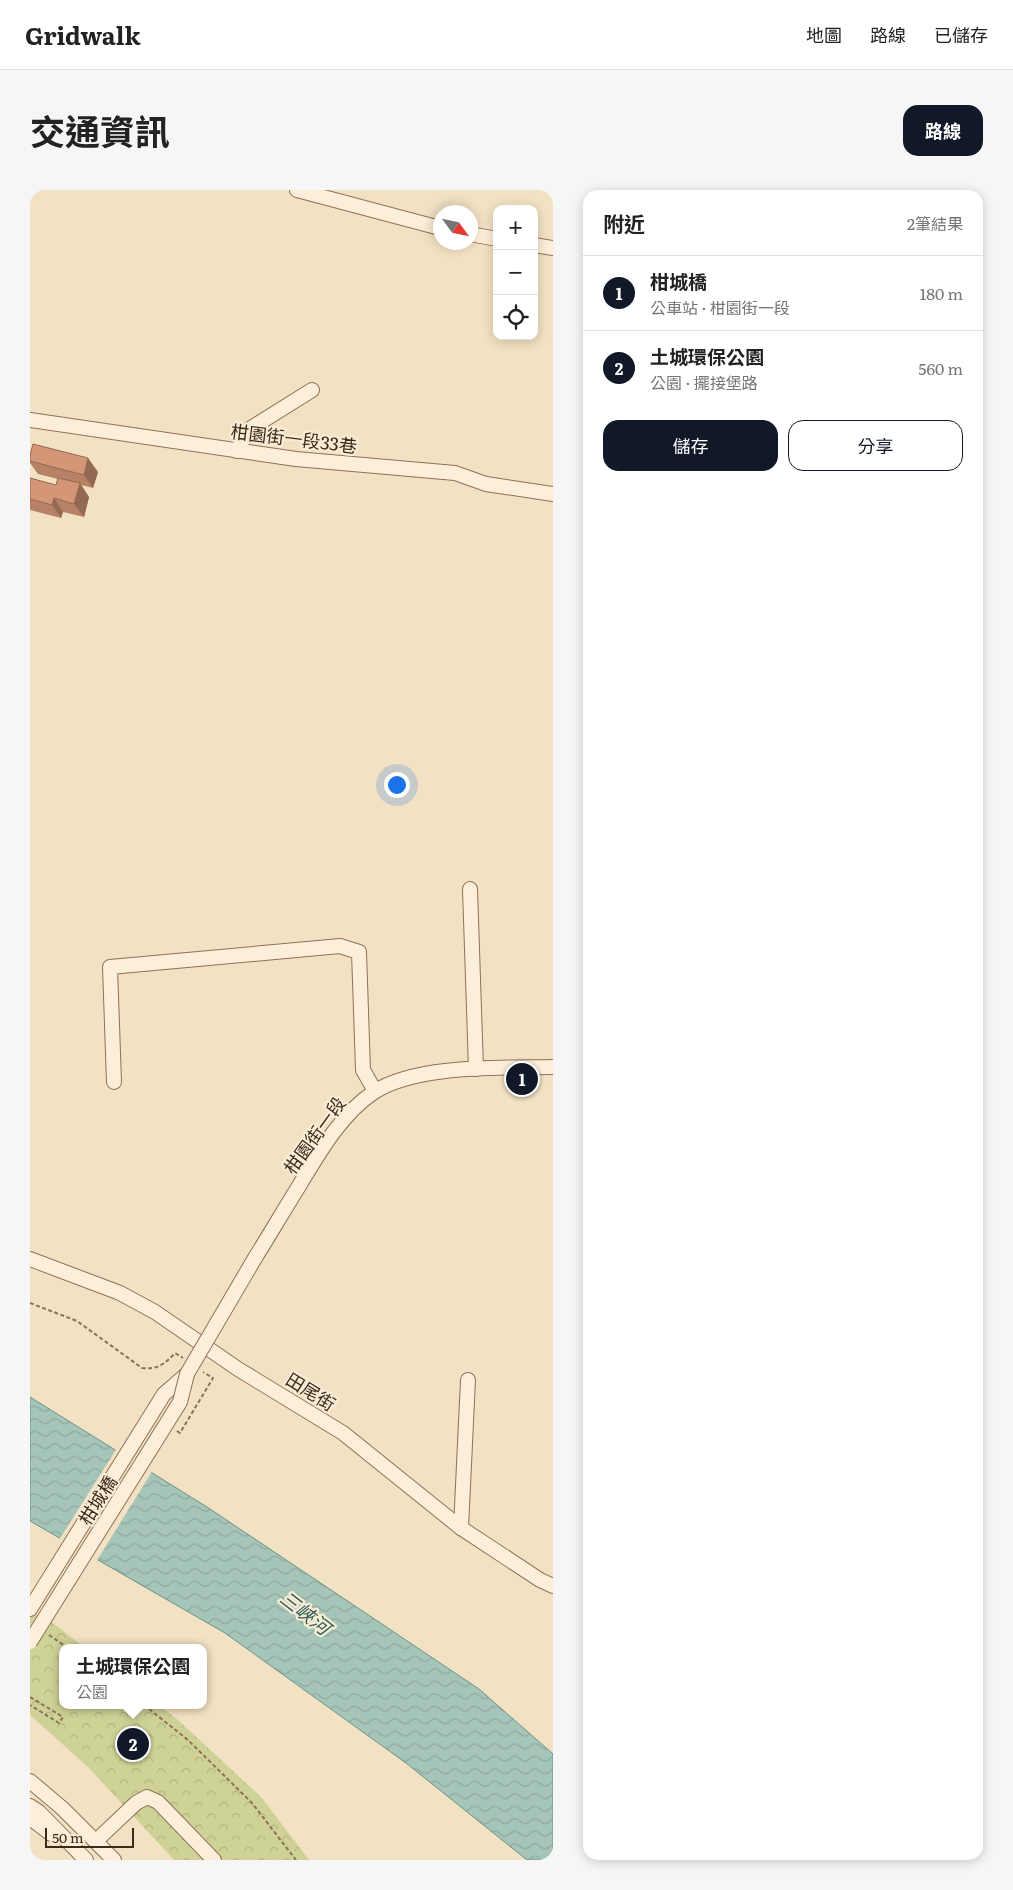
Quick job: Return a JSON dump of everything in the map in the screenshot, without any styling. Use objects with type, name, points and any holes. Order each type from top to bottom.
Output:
[{"type":"street","points":[[297,190],[433,226]]},
{"type":"street","points":[[478,235],[493,238]]},
{"type":"street","points":[[538,246],[553,248]]},
{"type":"street","points":[[237,451],[248,430],[312,390]]},
{"type":"street","name":"柑園街一段33巷","points":[[30,420],[296,459],[455,473],[486,484],[553,494]]},
{"type":"street","points":[[470,889],[476,1069]]},
{"type":"street","points":[[114,1082],[110,966],[340,946],[359,952],[363,1070],[375,1091]]},
{"type":"street","name":"柑園街一段","points":[[255,1258],[320,1151],[357,1106],[375,1091],[399,1081],[426,1074],[476,1069],[553,1068]]},
{"type":"street","name":"柑城橋","points":[[30,1642],[180,1402],[192,1371],[255,1258]]},
{"type":"street","name":"田尾街","points":[[30,1259],[120,1293],[155,1312],[238,1369],[343,1433],[461,1528],[540,1580],[553,1586]]},
{"type":"street","name":"柑城橋","points":[[30,1609],[164,1394],[192,1371]]},
{"type":"street","points":[[461,1528],[468,1380]]},
{"type":"street","points":[[30,1781],[62,1808],[114,1860]]},
{"type":"street","points":[[96,1841],[136,1804],[147,1797],[158,1802],[214,1860]]},
{"type":"street","points":[[30,1806],[39,1812],[86,1860]]},
{"type":"street","points":[[30,1818],[53,1836],[75,1860]]},
{"type":"path","points":[[30,1303],[77,1321],[142,1368],[152,1370],[166,1364],[175,1353],[182,1358]]},
{"type":"path","points":[[174,1430],[180,1433],[213,1378],[192,1371]]},
{"type":"path","points":[[30,1697],[63,1717],[59,1723],[30,1705]]},
{"type":"path","points":[[149,1709],[188,1740],[252,1803],[296,1860]]},
{"type":"green space","points":[[30,1612],[53,1623],[80,1644],[59,1644],[59,1709],[164,1709],[262,1798],[309,1860],[174,1860],[89,1768],[30,1715]]},
{"type":"water","name":"三峽河","points":[[30,1397],[207,1507],[479,1689],[553,1754],[553,1860],[527,1860],[406,1763],[225,1633],[30,1521]]},
{"type":"pier","points":[[117,1448],[153,1470],[96,1562],[59,1540]]},
{"type":"building","points":[[33,444],[88,458],[84,475],[30,461]]},
{"type":"building","points":[[30,478],[56,485],[58,478],[80,483],[74,504],[54,498],[52,505],[30,499]]},
{"type":"place","name":"柑城橋","points":[[522,1079]]},
{"type":"place","name":"土城環保公園","points":[[133,1744]]}]
